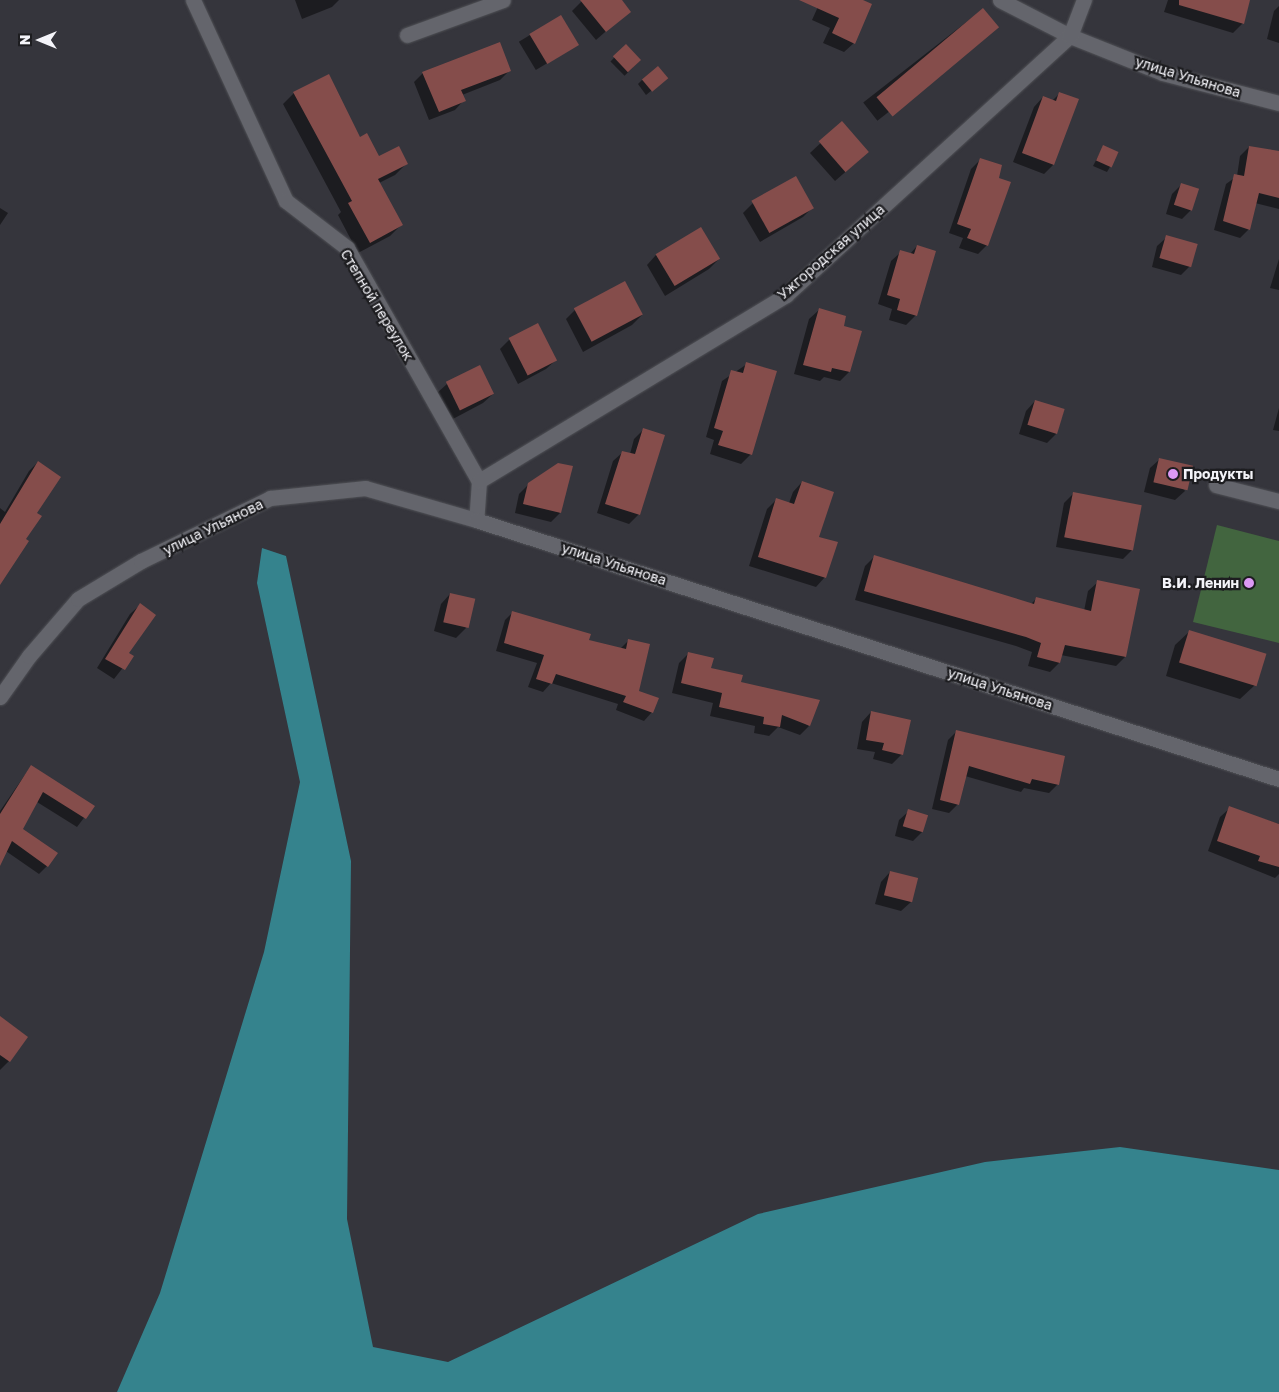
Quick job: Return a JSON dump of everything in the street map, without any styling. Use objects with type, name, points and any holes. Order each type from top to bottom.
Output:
[{"type":"street","name":"Степной переулок","points":[[193,0],[286,201],[347,248],[479,482]]},
{"type":"street","points":[[407,35],[503,0]]},
{"type":"street","name":"улица Ульянова","points":[[1000,0],[1070,36],[1163,73],[1279,103]]},
{"type":"street","name":"Ужгородская улица","points":[[479,482],[786,295],[1070,36],[1084,0]]},
{"type":"street","points":[[476,520],[479,482]]},
{"type":"street","points":[[1216,485],[1279,501]]},
{"type":"street","name":"улица Ульянова","points":[[0,697],[29,656],[78,599],[141,561],[270,498],[365,488],[476,520],[1279,779]]},
{"type":"green space","points":[[1217,525],[1279,541],[1279,643],[1193,622]]},
{"type":"water","points":[[262,548],[286,556],[351,861],[347,1219],[373,1347],[448,1362],[758,1214],[985,1162],[1120,1147],[1279,1170],[1279,1392],[117,1392],[160,1293],[264,952],[300,782],[257,583]]},
{"type":"building","points":[[580,0],[622,0],[631,12],[606,32]]},
{"type":"building","points":[[799,0],[863,0],[872,4],[855,44],[832,33],[839,18]]},
{"type":"building","points":[[1179,0],[1250,0],[1244,24],[1179,5]]},
{"type":"building","points":[[983,8],[999,27],[893,116],[877,97]]},
{"type":"building","points":[[561,15],[579,45],[547,64],[529,34]]},
{"type":"building","points":[[500,42],[511,71],[461,90],[466,101],[439,112],[422,72]]},
{"type":"building","points":[[626,44],[641,60],[628,72],[613,56]]},
{"type":"building","points":[[658,66],[668,78],[652,92],[642,79]]},
{"type":"building","points":[[329,74],[360,137],[367,133],[379,156],[399,146],[408,164],[378,179],[403,225],[370,243],[348,203],[352,201],[293,92]]},
{"type":"building","points":[[1059,92],[1079,99],[1054,165],[1022,153],[1043,96],[1056,101]]},
{"type":"building","points":[[842,121],[869,152],[846,172],[819,141]]},
{"type":"building","points":[[1103,145],[1119,152],[1112,167],[1096,161]]},
{"type":"building","points":[[1249,146],[1279,151],[1279,198],[1259,193],[1250,230],[1223,221],[1234,174],[1244,176]]},
{"type":"building","points":[[980,158],[1002,165],[999,178],[1011,182],[988,246],[967,238],[971,229],[957,224]]},
{"type":"building","points":[[796,176],[814,208],[769,233],[751,201]]},
{"type":"building","points":[[1181,183],[1199,189],[1192,211],[1174,205]]},
{"type":"building","points":[[701,227],[720,259],[675,286],[656,254]]},
{"type":"building","points":[[1166,235],[1198,244],[1191,267],[1159,258]]},
{"type":"building","points":[[917,245],[936,251],[917,316],[897,310],[900,299],[887,295],[900,250],[914,254]]},
{"type":"building","points":[[625,281],[643,315],[592,342],[574,308]]},
{"type":"building","points":[[819,308],[846,316],[844,326],[862,331],[850,372],[832,368],[831,372],[803,365]]},
{"type":"building","points":[[538,323],[557,360],[528,375],[509,338]]},
{"type":"building","points":[[746,362],[777,371],[752,455],[718,445],[723,431],[714,428],[731,370],[743,373]]},
{"type":"building","points":[[480,365],[494,394],[460,410],[446,382]]},
{"type":"building","points":[[1035,400],[1065,409],[1057,434],[1027,425]]},
{"type":"building","points":[[643,428],[665,435],[640,515],[605,504],[622,451],[635,454]]},
{"type":"building","name":"Продукты","points":[[1159,458],[1193,466],[1187,490],[1153,482]]},
{"type":"building","points":[[38,461],[61,477],[37,513],[42,516],[26,539],[29,541],[0,585],[0,524]]},
{"type":"building","points":[[558,463],[573,466],[561,513],[523,504],[528,483]]},
{"type":"building","points":[[802,481],[834,492],[819,537],[838,542],[826,578],[758,557],[776,498],[794,504]]},
{"type":"building","points":[[1073,492],[1142,505],[1133,551],[1064,537]]},
{"type":"building","points":[[874,555],[1034,604],[1036,597],[1091,611],[1097,580],[1140,589],[1126,657],[1065,645],[1060,663],[1037,657],[1041,643],[1026,637],[864,591]]},
{"type":"building","points":[[450,593],[475,599],[469,628],[443,622]]},
{"type":"building","points":[[140,603],[156,615],[129,653],[134,656],[125,670],[105,659]]},
{"type":"building","points":[[512,611],[591,634],[589,640],[626,649],[628,639],[650,644],[639,691],[659,698],[653,713],[623,702],[626,696],[556,674],[552,684],[536,679],[544,655],[504,643]]},
{"type":"building","points":[[1189,630],[1266,654],[1257,686],[1179,663]]},
{"type":"building","points":[[688,652],[714,658],[711,668],[743,675],[741,682],[820,700],[810,726],[782,715],[780,727],[763,724],[764,717],[719,707],[722,693],[681,683]]},
{"type":"building","points":[[871,711],[911,720],[903,755],[882,750],[884,743],[866,740]]},
{"type":"building","points":[[956,730],[1065,756],[1059,785],[1032,779],[1030,784],[969,766],[959,805],[940,800]]},
{"type":"building","points":[[31,765],[95,806],[86,819],[43,792],[23,829],[58,853],[48,867],[12,841],[0,866],[0,814]]},
{"type":"building","points":[[1229,806],[1279,824],[1279,867],[1258,861],[1260,856],[1217,841]]},
{"type":"building","points":[[908,809],[928,815],[923,832],[903,826]]},
{"type":"building","points":[[890,871],[918,878],[912,902],[884,895]]},
{"type":"building","points":[[0,1016],[28,1037],[10,1062],[0,1055]]},
{"type":"place","name":"Продукты","points":[[1173,474]]},
{"type":"place","name":"В.И. Ленин","points":[[1249,583]]}]
